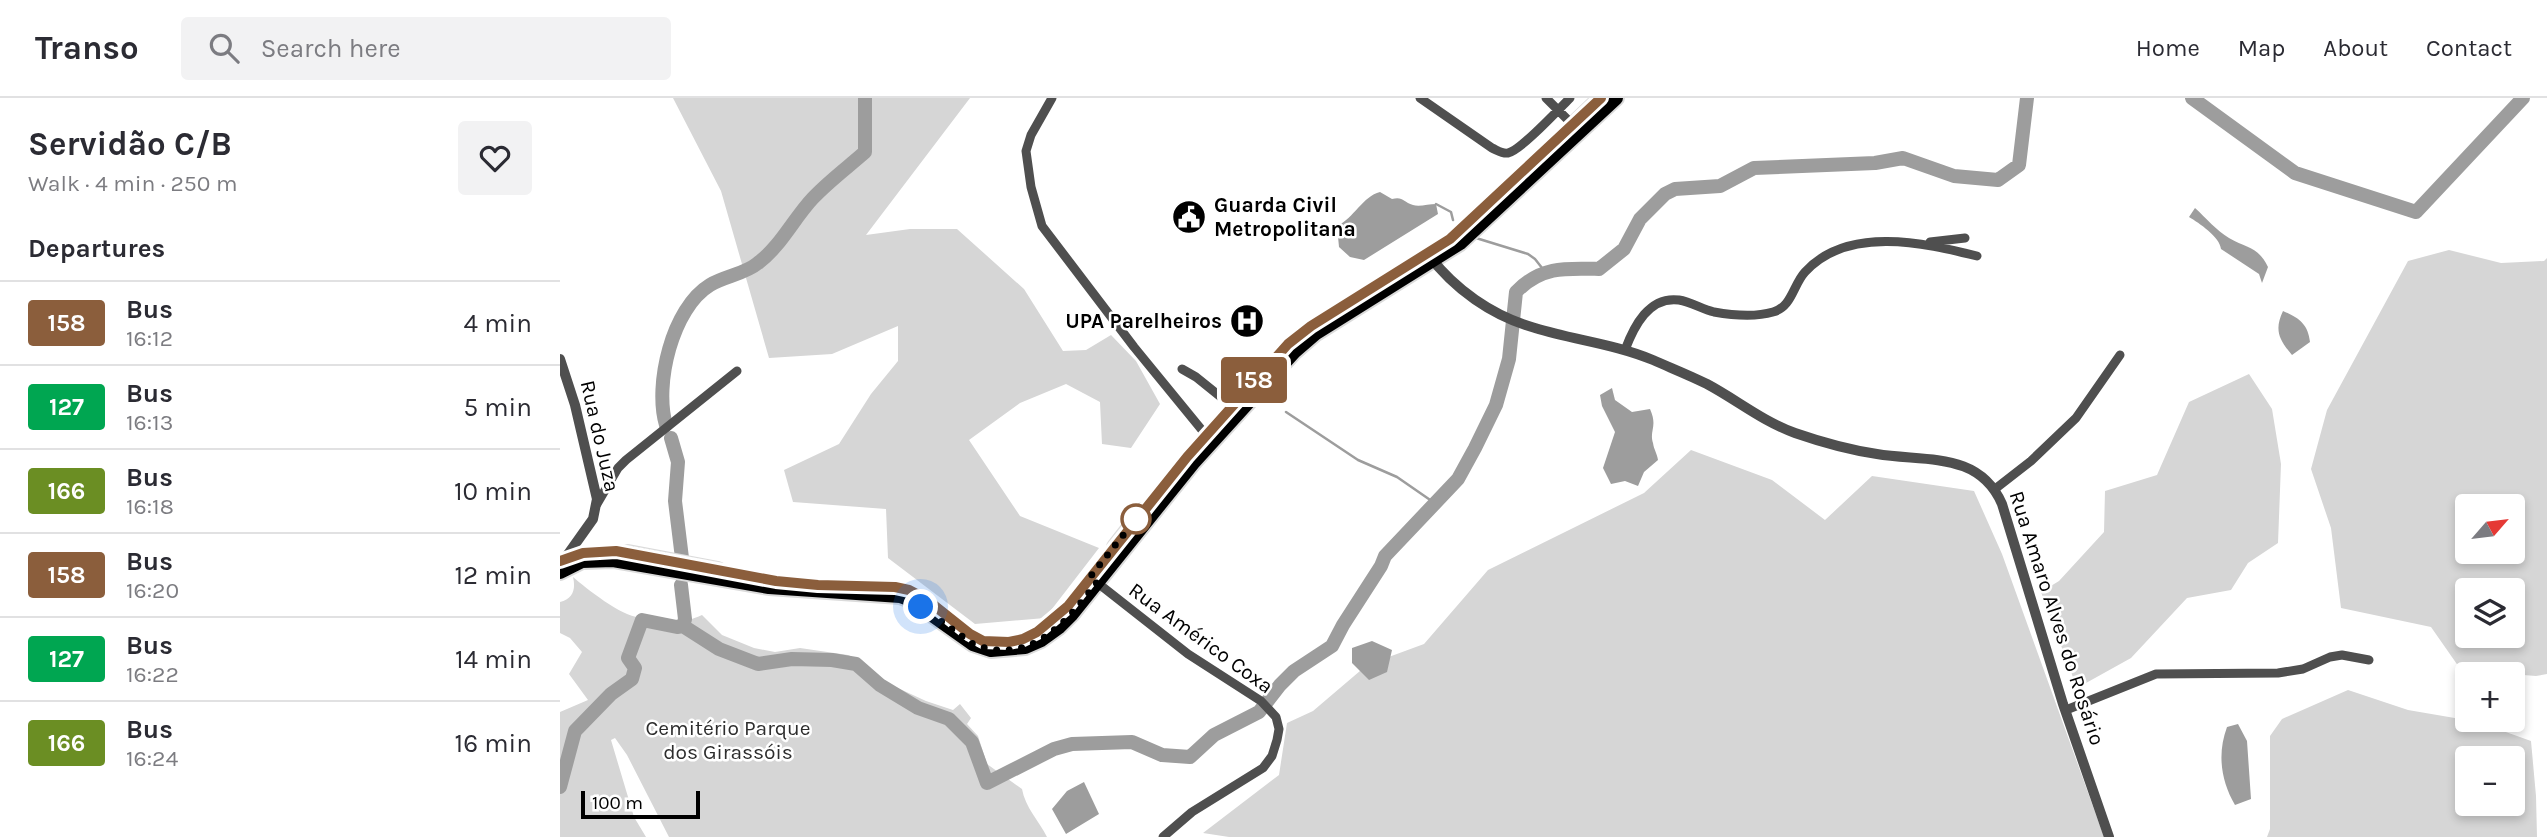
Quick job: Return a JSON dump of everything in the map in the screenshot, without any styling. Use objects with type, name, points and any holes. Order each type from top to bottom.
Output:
[{"type":"main road","points":[[1190,460],[1206,435],[1298,336],[1475,229],[1576,128],[1601,98]]},
{"type":"main road","points":[[1576,128],[1616,98]]},
{"type":"main road","points":[[563,564],[614,560],[769,587],[900,596],[911,600],[973,644],[1000,651],[1025,647],[1041,640],[1071,615],[1094,580],[1190,460],[1281,365],[1316,333],[1430,257]]},
{"type":"street","points":[[1052,98],[1031,135],[1026,151],[1032,194],[1042,226],[1168,391],[1206,435]]},
{"type":"street","points":[[1420,98],[1492,148],[1509,153],[1522,145],[1570,98]]},
{"type":"street","points":[[1546,98],[1576,128]]},
{"type":"street","points":[[1625,350],[1630,335],[1645,312],[1665,300],[1679,300],[1713,312],[1771,313],[1784,306],[1808,268],[1827,256],[1851,247],[1879,242],[1922,243],[1965,238]]},
{"type":"street","points":[[1922,243],[1977,256]]},
{"type":"street","name":"Rua Amaro Alves do Rosário","points":[[1430,257],[1465,292],[1505,317],[1532,328],[1625,350],[1706,384],[1758,417],[1796,433],[1877,454],[1933,458],[1978,474],[1995,489],[2003,505],[2066,710],[2109,837]]},
{"type":"street","points":[[1995,489],[2031,461],[2076,418],[2120,355]]},
{"type":"street","name":"Rua do Juza","points":[[560,359],[591,467],[597,504],[593,519],[563,564]]},
{"type":"street","points":[[1182,369],[1233,406]]},
{"type":"street","points":[[597,504],[618,468],[626,460],[737,371]]},
{"type":"street","name":"Rua Américo Coxa","points":[[1094,580],[1188,654],[1261,701],[1276,717],[1279,729],[1272,756],[1263,768],[1192,812],[1163,837]]},
{"type":"street","points":[[2066,710],[2156,674],[2278,673],[2303,669],[2330,657],[2342,655],[2369,660]]},
{"type":"green space","points":[[673,98],[970,98],[866,235],[910,229],[957,229],[1024,289],[1063,351],[1086,350],[1111,335],[1136,361],[1160,404],[1131,448],[1102,444],[1100,402],[1066,384],[1020,403],[969,440],[1020,516],[1099,548],[1045,618],[975,624],[888,558],[886,509],[793,502],[784,470],[839,444],[871,394],[898,361],[898,326],[832,354],[769,358],[721,191]]},
{"type":"green space","points":[[2449,250],[2501,263],[2544,261],[2547,258],[2547,674],[2525,675],[2525,662],[2455,662],[2431,627],[2341,608],[2331,528],[2311,469],[2327,410],[2408,261]]},
{"type":"green space","points":[[2249,374],[2272,409],[2281,464],[2278,543],[2248,563],[2231,590],[2187,598],[2131,658],[2077,688],[2041,592],[2059,581],[2104,532],[2105,491],[2157,475],[2189,402]]},
{"type":"green space","points":[[1691,450],[1772,480],[1825,520],[1872,476],[1974,491],[2002,554],[2104,837],[1229,837],[1203,833],[1279,775],[1287,723],[1313,711],[1367,665],[1424,644],[1488,570],[1644,493]]},
{"type":"green space","name":"Cemitério Parque dos Girassóis","points":[[573,577],[604,601],[632,616],[653,616],[678,622],[702,615],[722,635],[754,648],[775,652],[800,648],[848,655],[862,661],[876,678],[926,701],[953,710],[960,704],[971,718],[967,724],[978,736],[987,764],[1022,789],[1029,808],[1047,837],[669,837],[627,755],[615,738],[611,740],[634,817],[646,837],[560,837],[560,712],[588,700],[569,674],[582,652],[570,638],[560,633],[560,602],[568,599],[572,593]]},
{"type":"green space","points":[[2348,690],[2408,710],[2455,718],[2455,732],[2506,732],[2531,741],[2537,837],[2267,837],[2270,829],[2270,736],[2282,719]]},
{"type":"shaded area","points":[[1380,192],[1415,206],[1436,204],[1438,214],[1364,260],[1350,257],[1339,247],[1337,226],[1368,198]]},
{"type":"shaded area","points":[[2195,208],[2225,235],[2260,255],[2268,267],[2262,283],[2259,274],[2221,249],[2213,235],[2189,217]]},
{"type":"shaded area","points":[[2283,311],[2302,322],[2309,336],[2310,342],[2292,355],[2279,334]]},
{"type":"shaded area","points":[[1612,388],[1615,400],[1632,412],[1650,409],[1652,415],[1652,439],[1658,460],[1644,472],[1638,486],[1625,481],[1611,484],[1603,468],[1615,432],[1602,406],[1600,395]]},
{"type":"shaded area","points":[[1372,641],[1392,650],[1387,672],[1369,680],[1352,663],[1352,648]]},
{"type":"shaded area","points":[[2238,724],[2247,741],[2251,799],[2235,805],[2226,786],[2221,757],[2227,727]]},
{"type":"shaded area","points":[[1084,782],[1099,814],[1066,834],[1052,809],[1067,791]]},
{"type":"waterway","points":[[666,425],[662,389],[665,369],[669,349],[685,311],[710,285],[753,267],[766,256],[813,198],[865,152],[865,98]]},
{"type":"waterway","points":[[560,787],[575,731],[611,694],[632,679],[635,668],[628,658],[642,620],[683,626],[719,649],[758,664],[792,659],[832,660],[856,664],[880,685],[918,708],[949,719],[972,742],[987,783],[1054,749],[1072,744],[1132,742],[1162,755],[1190,757],[1214,735],[1259,712],[1294,671],[1332,646],[1385,556],[1458,479],[1496,405],[1509,359],[1516,292],[1525,284],[1554,270],[1599,269],[1624,249],[1640,219],[1665,194],[1675,189],[1720,186],[1754,168],[1875,163],[1903,158],[1954,176],[1998,180],[2019,165],[2027,98]]},
{"type":"waterway","points":[[2192,98],[2295,173],[2416,212],[2523,98]]},
{"type":"waterway","points":[[1436,204],[1451,212],[1453,220]]},
{"type":"waterway","points":[[1476,238],[1528,254],[1546,273]]},
{"type":"waterway","points":[[1286,412],[1358,460],[1397,477],[1436,504]]},
{"type":"waterway","points":[[671,438],[678,462],[675,501],[682,558]]},
{"type":"waterway","points":[[681,585],[685,619],[683,626]]},
{"type":"bus line","name":"158","points":[[560,561],[566,557],[594,551],[616,551],[776,581],[895,587],[909,590],[926,599],[959,626],[983,641],[991,643],[1023,639],[1054,620],[1068,606],[1187,457],[1288,344],[1311,326],[1450,239],[1601,98]]},
{"type":"place","name":"Guarda Civil Metropolitana","points":[[1189,217]]},
{"type":"place","name":"UPA Parelheiros","points":[[1247,321]]},
{"type":"route","points":[[921,607],[982,648],[1000,651],[1025,647],[1041,640],[1071,615],[1097,582],[1090,577],[1136,519]]}]
